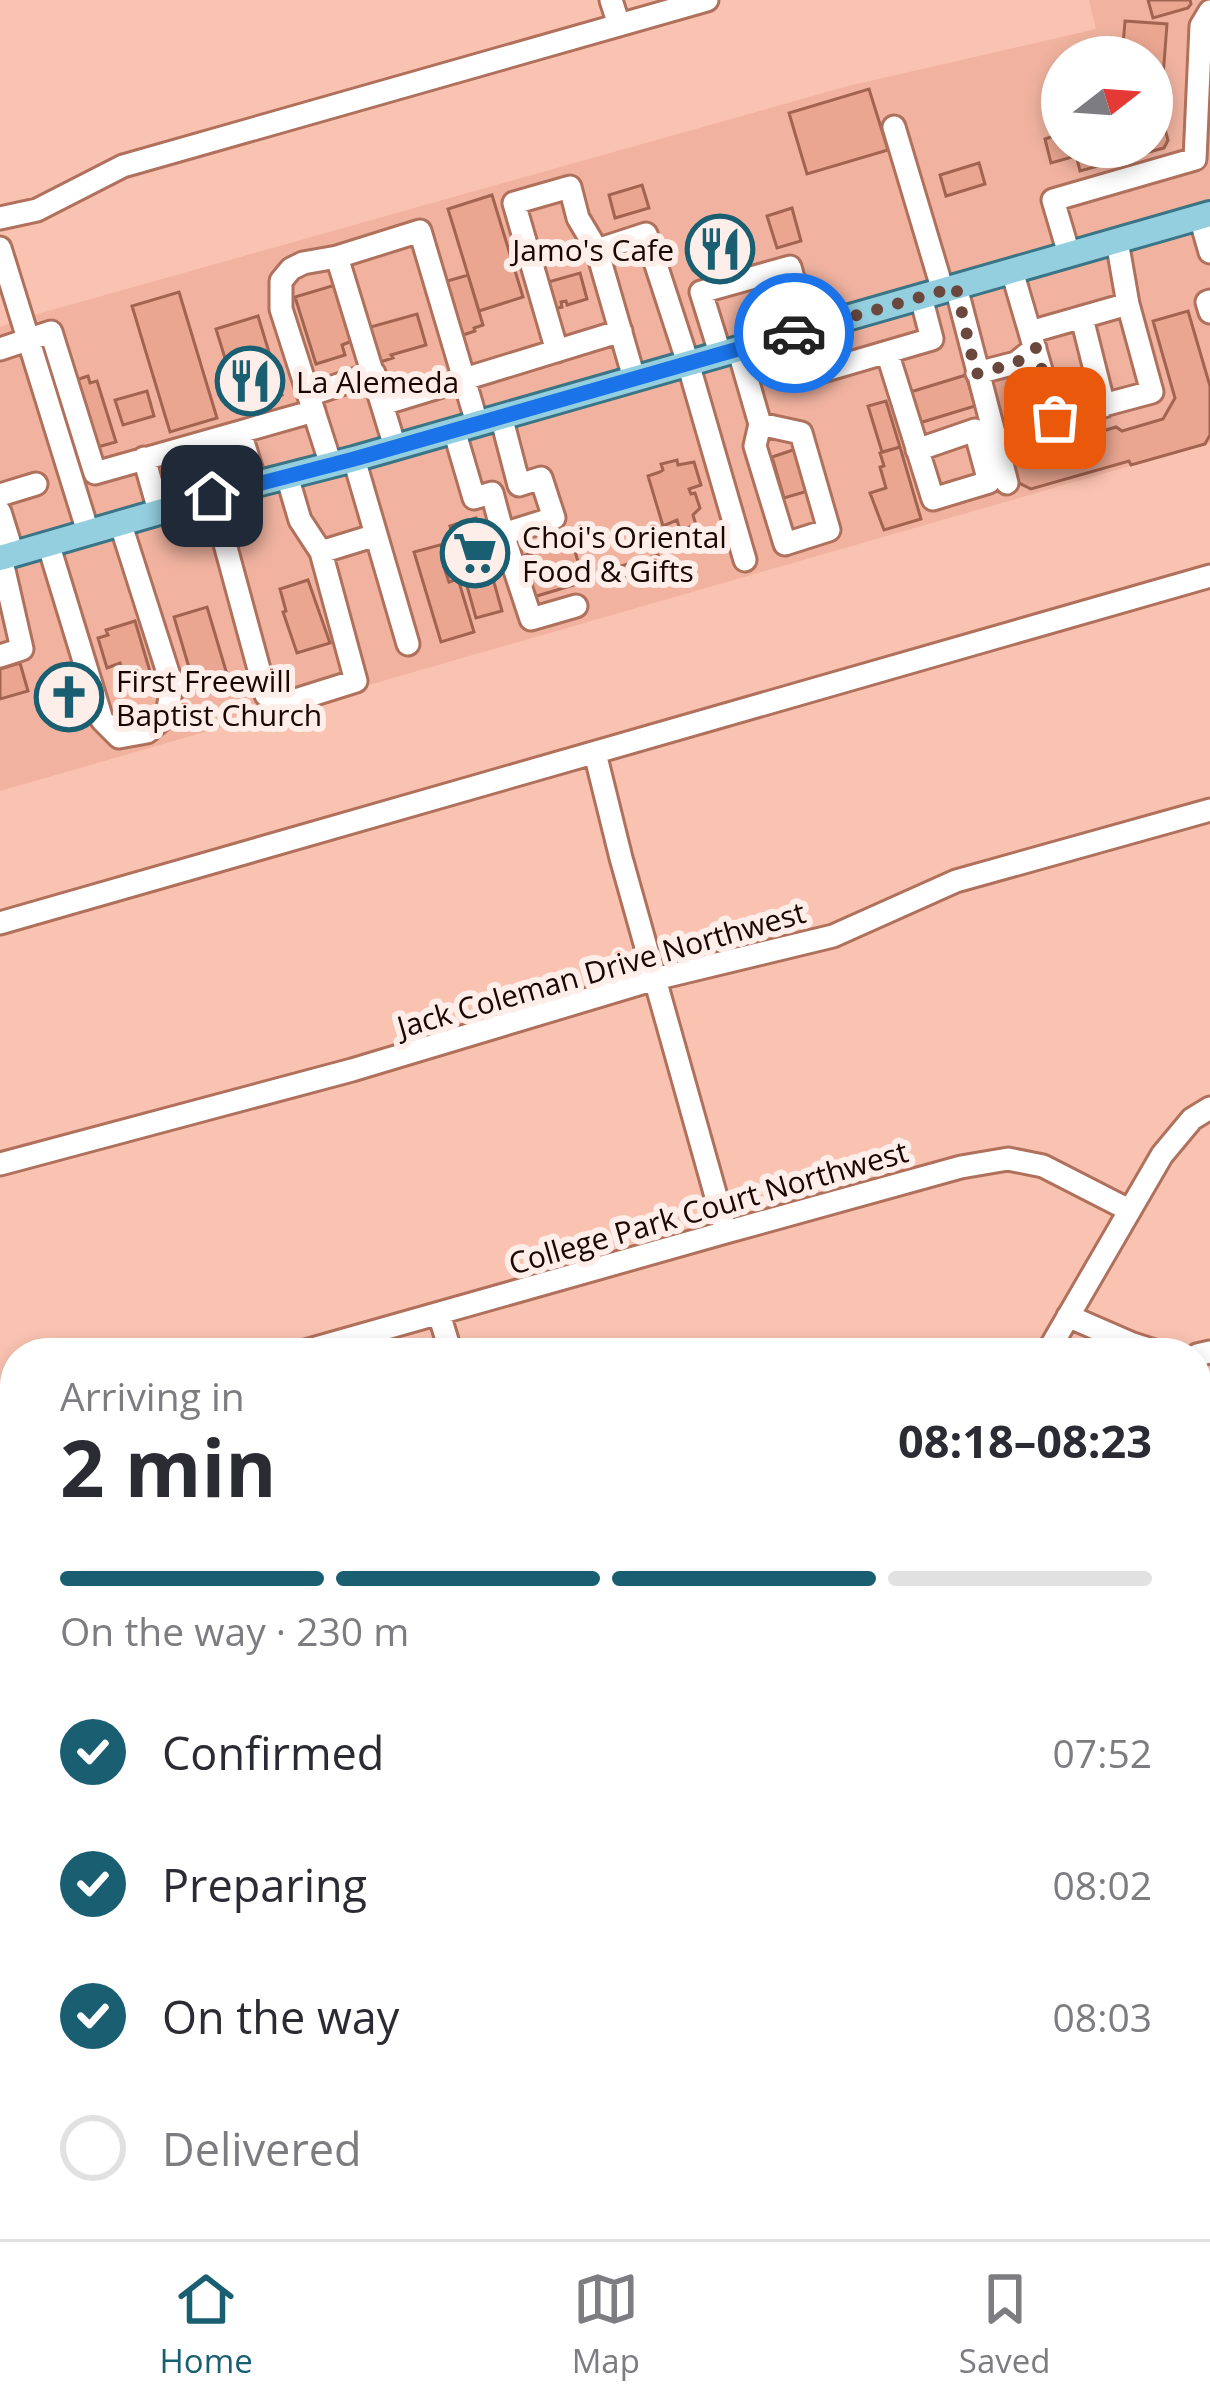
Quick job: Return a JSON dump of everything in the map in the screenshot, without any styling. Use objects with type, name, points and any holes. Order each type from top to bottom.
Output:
[{"type":"main road","points":[[4,556],[1207,214]]},
{"type":"street","points":[[611,0],[619,25]]},
{"type":"street","points":[[0,218],[37,210],[123,166],[707,0]]},
{"type":"street","points":[[1070,254],[1053,200],[1195,159],[1201,26],[1210,11]]},
{"type":"street","points":[[894,127],[940,292],[976,374],[1007,484]]},
{"type":"street","points":[[557,351],[514,203],[570,187],[578,218],[597,250],[634,378]]},
{"type":"street","points":[[1207,214],[1210,252]]},
{"type":"street","points":[[408,644],[376,535],[311,403],[280,309],[281,281],[291,269],[420,232],[477,423],[519,485]]},
{"type":"street","points":[[597,250],[646,234],[745,560]]},
{"type":"street","points":[[1012,271],[1055,418],[1104,406],[1152,392],[1127,304],[1117,241]]},
{"type":"street","points":[[0,248],[88,532]]},
{"type":"street","points":[[338,256],[395,447]]},
{"type":"street","points":[[760,424],[801,433],[829,530],[785,544],[755,446],[760,424],[701,292],[790,267],[819,372],[932,339],[940,292]]},
{"type":"street","points":[[1210,301],[1210,312]]},
{"type":"street","points":[[976,374],[1016,363],[1033,340],[1127,304]]},
{"type":"street","points":[[1082,318],[1104,406]]},
{"type":"street","points":[[0,349],[51,332],[94,473],[240,431],[374,373]]},
{"type":"street","points":[[383,404],[621,332]]},
{"type":"street","points":[[887,352],[917,450]]},
{"type":"street","points":[[477,423],[474,498],[541,478],[554,518],[503,534]]},
{"type":"street","points":[[240,431],[256,484]]},
{"type":"street","points":[[145,458],[159,511]]},
{"type":"street","points":[[212,496],[266,695],[286,703],[356,681],[321,552],[300,520],[287,476]]},
{"type":"street","points":[[0,495],[36,484]]},
{"type":"street","points":[[492,493],[531,619],[576,606]]},
{"type":"street","points":[[0,512],[22,649],[0,656]]},
{"type":"street","points":[[48,543],[102,720],[119,737],[147,732],[167,715],[172,685],[120,522]]},
{"type":"street","points":[[321,552],[376,535]]},
{"type":"street","points":[[0,923],[1210,576]]},
{"type":"street","points":[[596,753],[726,1232]]},
{"type":"street","name":"Jack Coleman Drive Northwest","points":[[0,1164],[352,1070],[655,979],[833,936],[956,881],[1210,810]]},
{"type":"street","points":[[1057,1338],[1162,1155],[1192,1119],[1210,1108]]},
{"type":"street","name":"College Park Court Northwest","points":[[352,1338],[961,1167],[1008,1159],[1043,1166],[1129,1210]]},
{"type":"street","points":[[439,1314],[446,1338]]},
{"type":"street","points":[[1069,1316],[1119,1338]]},
{"type":"shaded area","points":[[1089,0],[1210,0],[1210,443],[0,791],[0,327],[848,86],[1041,42],[1041,168],[1173,168],[1173,36],[1066,36],[1096,29]]},
{"type":"building","points":[[1148,0],[1190,0],[1191,4],[1153,18]]},
{"type":"building","points":[[1125,21],[1167,24],[1166,36],[1124,36]]},
{"type":"building","points":[[869,89],[888,150],[807,174],[789,113]]},
{"type":"building","points":[[979,163],[985,184],[946,196],[940,175]]},
{"type":"building","points":[[642,185],[649,208],[615,218],[609,195]]},
{"type":"building","points":[[492,195],[523,297],[479,311],[448,209]]},
{"type":"building","points":[[792,208],[801,241],[777,248],[767,216]]},
{"type":"building","points":[[742,233],[748,255],[693,270],[687,249]]},
{"type":"building","points":[[580,273],[587,299],[567,305],[561,302],[562,307],[549,310],[541,284]]},
{"type":"building","points":[[468,275],[483,325],[454,338],[437,284]]},
{"type":"building","points":[[335,285],[352,341],[342,345],[345,355],[316,364],[295,297]]},
{"type":"building","points":[[179,292],[217,418],[170,432],[132,306]]},
{"type":"building","points":[[1188,311],[1210,386],[1210,435],[1205,444],[1031,489],[1011,479],[983,381],[1019,371],[1037,436],[1053,446],[1163,419],[1175,398],[1153,321]]},
{"type":"building","points":[[417,314],[426,345],[377,363],[367,328]]},
{"type":"building","points":[[258,316],[282,395],[240,407],[216,329]]},
{"type":"building","points":[[966,375],[975,406],[916,424],[907,393]]},
{"type":"building","points":[[88,376],[90,383],[97,381],[116,442],[94,448],[73,381]]},
{"type":"building","points":[[147,391],[154,416],[123,425],[115,400]]},
{"type":"building","points":[[886,401],[900,447],[882,452],[868,406]]},
{"type":"building","points":[[900,447],[921,519],[884,530],[870,493],[886,488],[880,453]]},
{"type":"building","points":[[796,449],[808,491],[784,498],[772,457]]},
{"type":"building","points":[[677,460],[678,465],[694,462],[701,485],[689,489],[700,508],[693,515],[696,525],[680,530],[677,520],[663,526],[648,476],[663,470],[661,464]]},
{"type":"building","points":[[476,518],[502,611],[476,618],[450,526]]},
{"type":"building","points":[[572,541],[584,582],[530,598],[519,557]]},
{"type":"building","points":[[447,543],[453,565],[444,567],[449,582],[458,579],[474,632],[441,642],[414,552]]},
{"type":"building","points":[[658,555],[662,567],[607,583],[604,571]]},
{"type":"building","points":[[308,580],[330,643],[297,653],[280,589]]},
{"type":"building","points":[[207,607],[226,671],[193,681],[174,617]]},
{"type":"building","points":[[135,621],[151,675],[145,677],[148,686],[137,690],[134,680],[126,681],[120,663],[107,668],[98,638],[108,635],[106,630]]},
{"type":"building","points":[[20,663],[28,691],[0,699],[0,669]]},
{"type":"way so far","points":[[794,333],[956,287],[976,374],[1016,363],[1036,348],[1055,418]]},
{"type":"place","name":"Jamo's Cafe","points":[[720,249]]},
{"type":"place","name":"La Alemeda","points":[[250,381]]},
{"type":"place","name":"Choi's Oriental Food & Gifts","points":[[475,553]]},
{"type":"place","name":"First Freewill Baptist Church","points":[[69,697]]},
{"type":"route","points":[[212,496],[794,333]]}]
